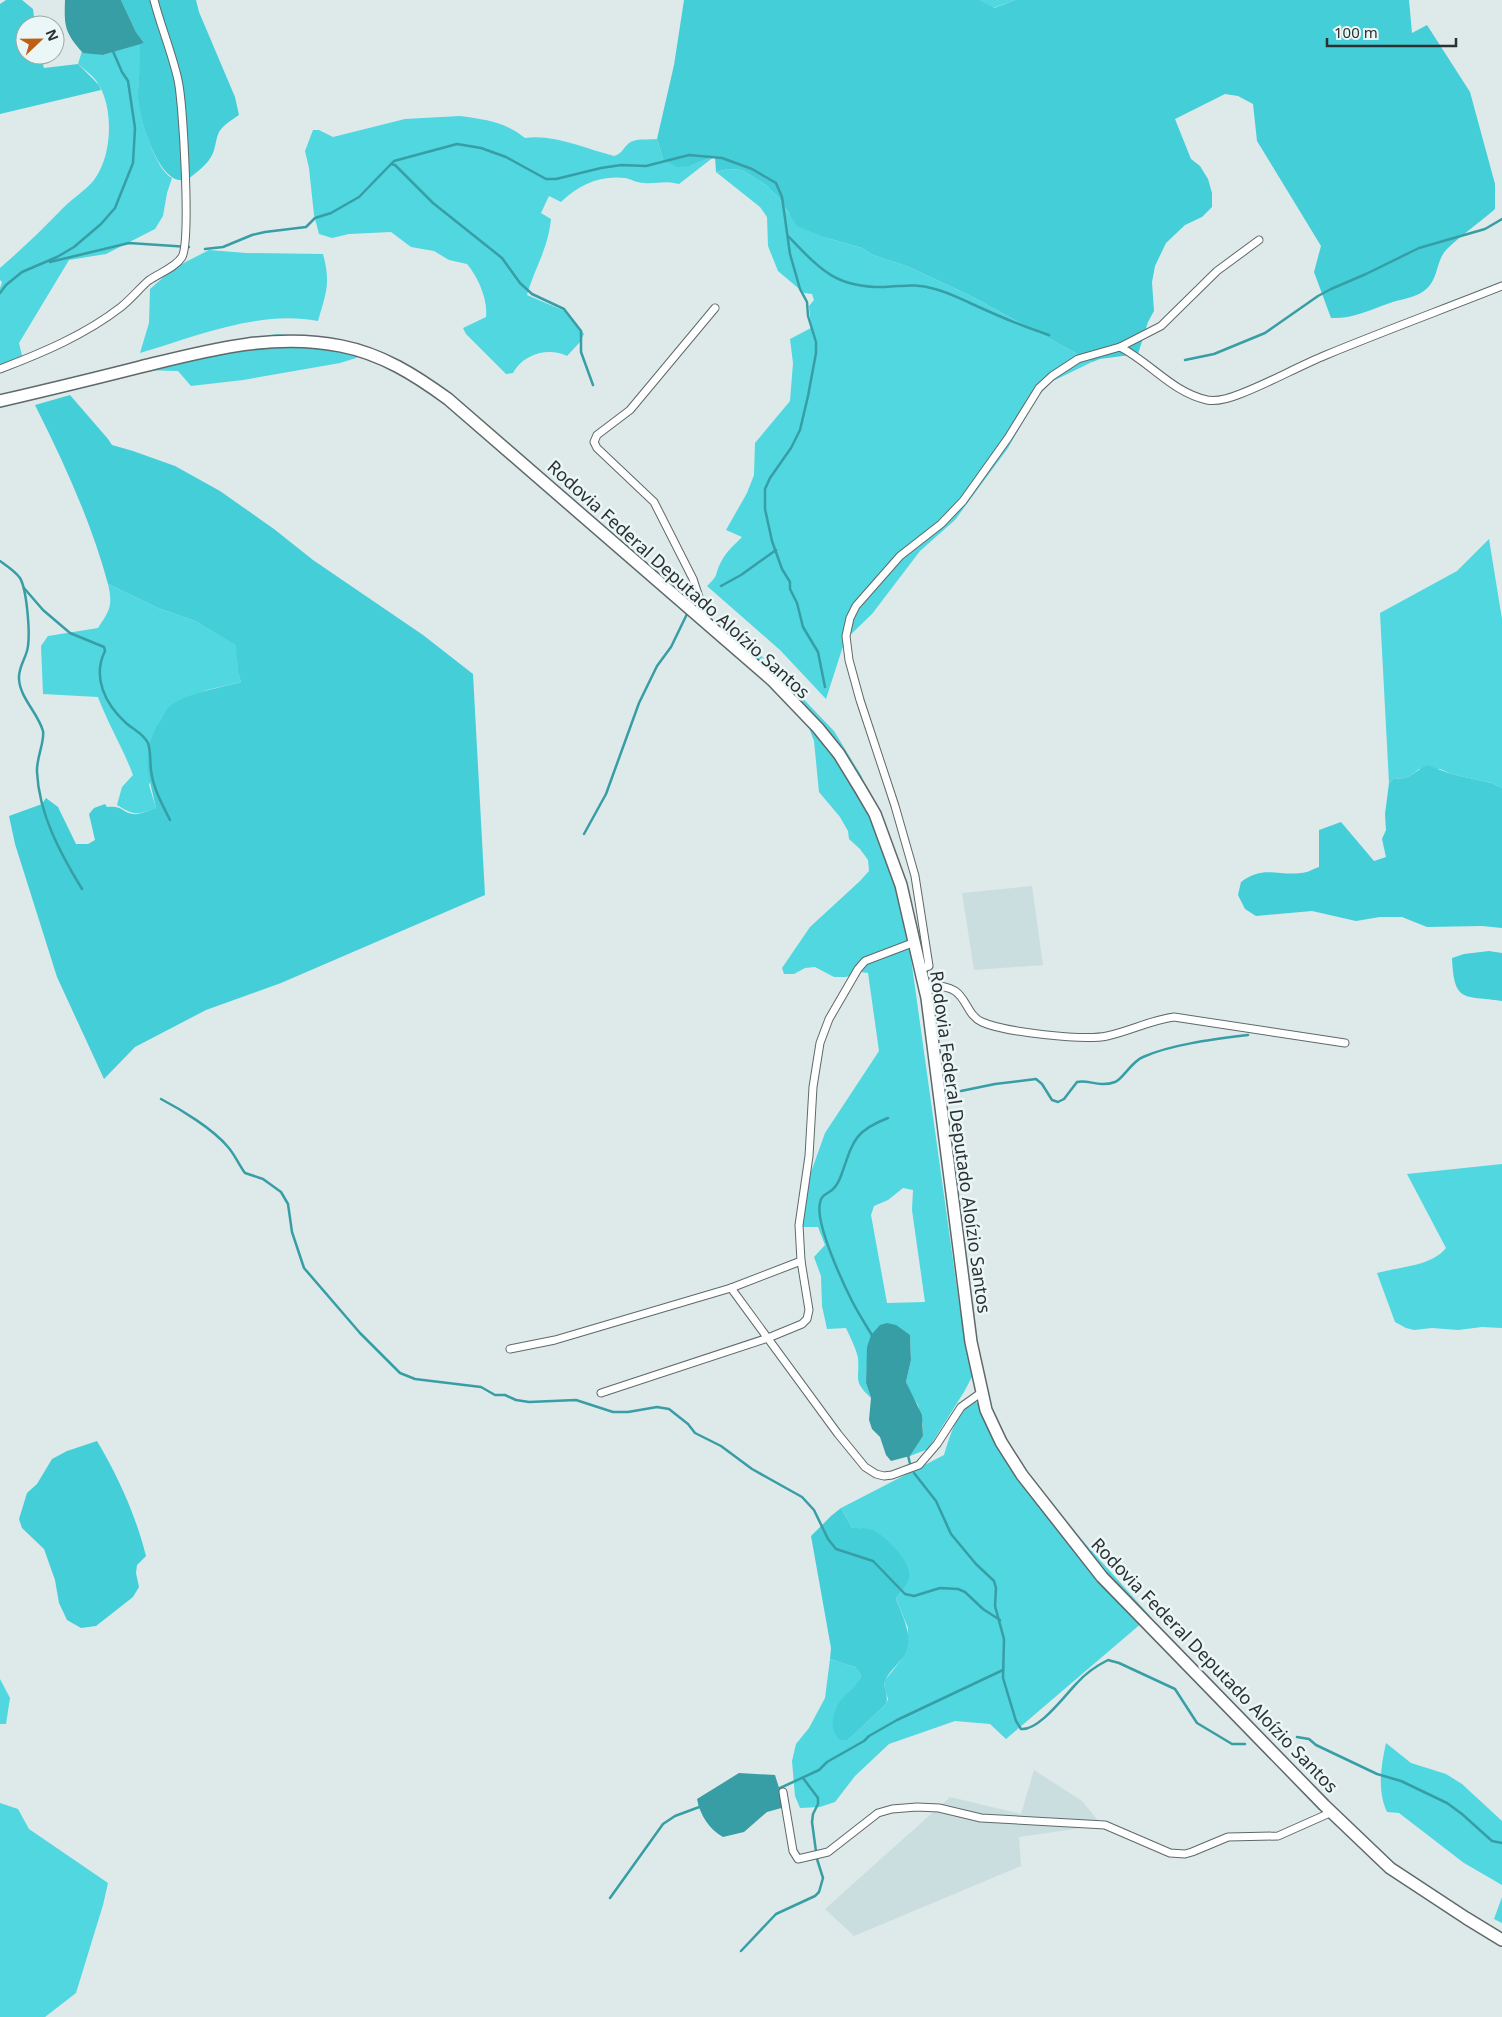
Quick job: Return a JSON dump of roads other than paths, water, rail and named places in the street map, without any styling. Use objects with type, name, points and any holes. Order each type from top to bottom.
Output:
[{"type":"highway","name":"Rodovia Federal Deputado Aloízio Santos","points":[[0,401],[192,355],[260,342],[290,340],[312,342],[341,346],[369,354],[393,363],[418,377],[448,399],[772,680],[818,728],[839,754],[875,814],[901,885],[915,942],[922,951],[921,969],[925,985],[971,1342],[986,1410],[1000,1442],[1022,1475],[1102,1577],[1332,1812],[1390,1868],[1502,1940]]},
{"type":"street","points":[[0,369],[36,356],[83,332],[121,306],[148,281],[174,265],[182,256],[186,233],[182,121],[178,80],[154,0]]},
{"type":"street","points":[[922,951],[916,876],[898,814],[863,709],[850,660],[846,636],[850,618],[856,606],[900,556],[941,524],[963,501],[1008,438],[1039,388],[1052,376],[1078,359],[1120,347],[1161,326],[1217,271],[1259,240]]},
{"type":"street","points":[[1120,347],[1140,358],[1174,386],[1188,394],[1215,400],[1241,394],[1324,356],[1502,286]]},
{"type":"street","points":[[707,622],[693,579],[654,502],[597,448],[594,440],[597,435],[630,410],[715,308]]},
{"type":"street","points":[[601,1393],[768,1338],[802,1324],[807,1319],[809,1310],[801,1260],[798,1225],[809,1156],[813,1087],[820,1043],[824,1031],[858,969],[865,961],[915,942]]},
{"type":"street","points":[[925,985],[942,986],[954,990],[972,1015],[980,1022],[1032,1032],[1096,1038],[1174,1017],[1345,1043]]},
{"type":"street","points":[[510,1349],[555,1340],[731,1288],[801,1260]]},
{"type":"street","points":[[731,1288],[865,1468],[884,1476],[919,1465],[926,1459],[961,1407],[982,1392]]},
{"type":"street","points":[[783,1792],[793,1851],[798,1859],[828,1852],[878,1813],[892,1809],[939,1808],[981,1818],[1105,1825],[1170,1853],[1178,1854],[1192,1852],[1228,1837],[1278,1836],[1332,1812]]},
{"type":"waterway","points":[[0,293],[6,285],[22,272],[57,257],[74,247],[101,224],[115,208],[133,163],[135,128],[128,81],[112,49]]},
{"type":"waterway","points":[[205,249],[223,247],[252,235],[265,232],[306,227],[315,218],[331,213],[359,197],[394,161],[457,144],[481,148],[506,157],[546,179],[556,179],[621,165],[646,166],[689,155],[722,158],[752,169],[776,183],[782,197],[790,254],[800,289],[807,302],[808,316],[816,342],[816,353],[800,430],[765,489],[765,509],[772,541],[782,569],[790,582],[790,589],[797,603],[803,627],[818,652],[825,687]]},
{"type":"waterway","points":[[391,164],[395,165],[433,203],[502,258],[520,283],[532,294],[564,309],[581,331],[581,352],[593,385]]},
{"type":"waterway","points":[[1185,360],[1214,354],[1265,333],[1331,289],[1419,248],[1485,229],[1502,219]]},
{"type":"waterway","points":[[788,236],[820,267],[841,280],[868,286],[915,285],[928,287],[953,295],[989,312],[1049,335]]},
{"type":"waterway","points":[[50,262],[129,243],[189,247]]},
{"type":"waterway","points":[[721,586],[741,575],[776,550]]},
{"type":"waterway","points":[[0,561],[20,578],[26,601],[29,640],[19,679],[22,693],[41,724],[43,731],[37,767],[42,803],[52,833],[82,889]]},
{"type":"waterway","points":[[24,588],[43,610],[70,633],[104,647],[105,651],[100,671],[103,690],[119,716],[141,734],[148,743],[154,783],[170,820]]},
{"type":"waterway","points":[[584,834],[606,794],[639,703],[657,666],[671,647],[687,614]]},
{"type":"waterway","points":[[961,1091],[995,1084],[1036,1079],[1042,1084],[1052,1100],[1058,1102],[1064,1099],[1077,1082],[1099,1084],[1115,1082],[1139,1059],[1155,1052],[1194,1043],[1248,1035]]},
{"type":"waterway","points":[[161,1099],[187,1114],[222,1140],[245,1173],[263,1179],[281,1192],[288,1204],[292,1232],[304,1268],[360,1333],[400,1373],[415,1379],[481,1387],[495,1395],[505,1395],[516,1400],[529,1402],[576,1400],[613,1412],[628,1412],[657,1407],[669,1409],[688,1424],[695,1433],[721,1446],[752,1469],[802,1497],[814,1510],[828,1539],[836,1549],[873,1561],[905,1594],[914,1596],[940,1588],[958,1589],[965,1592],[983,1609],[1000,1620]]},
{"type":"waterway","points":[[873,1337],[859,1315],[830,1252],[821,1224],[820,1203],[823,1196],[834,1188],[838,1182],[856,1139],[868,1128],[888,1118]]},
{"type":"waterway","points":[[908,1455],[910,1464]]},
{"type":"waterway","points":[[914,1473],[936,1501],[951,1534],[976,1564],[994,1581],[996,1588],[995,1606],[1004,1639],[1003,1678],[1016,1721],[1021,1729],[1036,1724],[1084,1676],[1108,1660],[1119,1663],[1175,1689],[1197,1723],[1232,1744],[1245,1744]]},
{"type":"waterway","points":[[778,1789],[819,1770],[827,1762],[897,1720],[1003,1670]]},
{"type":"waterway","points":[[1297,1737],[1309,1739],[1316,1745],[1377,1774],[1401,1781],[1447,1803],[1492,1841],[1502,1843]]},
{"type":"waterway","points":[[741,1951],[776,1914],[815,1896],[819,1892],[823,1878],[817,1859],[812,1822],[818,1798],[803,1778]]},
{"type":"waterway","points":[[610,1898],[663,1824],[675,1816],[702,1806]]}]
